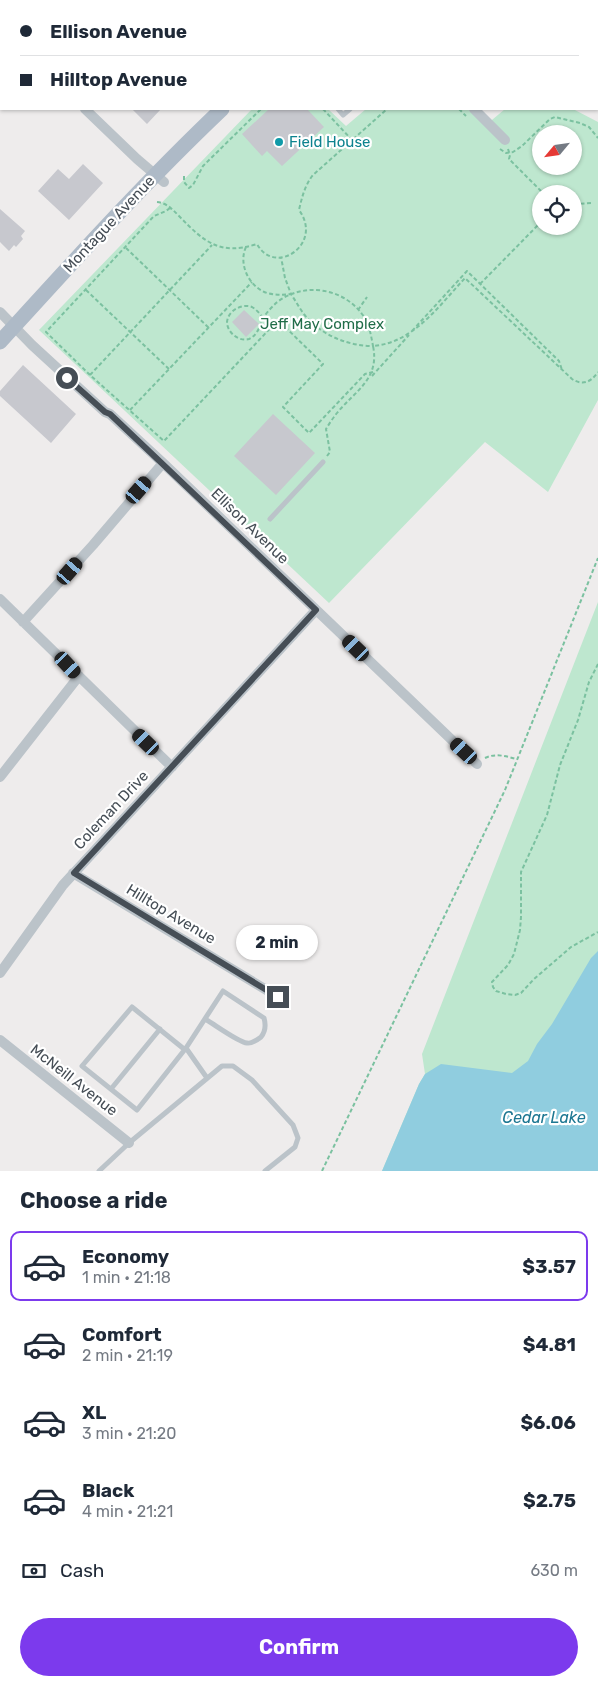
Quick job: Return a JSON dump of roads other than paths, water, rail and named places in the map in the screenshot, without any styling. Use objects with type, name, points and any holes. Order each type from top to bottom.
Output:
[{"type":"main road","name":"Montague Avenue","points":[[0,342],[160,177],[221,110]]},
{"type":"street","points":[[86,110],[137,159],[160,177]]},
{"type":"street","points":[[470,112],[500,142]]},
{"type":"street","name":"Ellison Avenue","points":[[0,312],[55,367],[163,463],[477,764]]},
{"type":"street","points":[[23,622],[163,463]]},
{"type":"street","points":[[0,599],[172,767]]},
{"type":"street","name":"Coleman Drive","points":[[0,973],[48,904],[74,873],[316,610]]},
{"type":"street","points":[[0,777],[79,676]]},
{"type":"street","name":"Hilltop Avenue","points":[[74,873],[278,997]]},
{"type":"street","name":"McNeill Avenue","points":[[0,1040],[129,1143]]},
{"type":"lane","points":[[339,110],[343,115],[349,110]]},
{"type":"lane","points":[[270,518],[323,462]]},
{"type":"lane","points":[[205,1019],[248,1044],[264,1034],[266,1023],[264,1018],[223,991],[185,1048],[137,1110],[82,1066],[132,1007],[185,1048],[207,1078]]},
{"type":"lane","points":[[111,1089],[160,1029]]},
{"type":"lane","points":[[98,1171],[222,1066],[233,1066],[252,1080],[293,1125],[298,1138],[295,1147],[265,1171]]},
{"type":"water","name":"Cedar Lake","points":[[598,951],[598,1171],[382,1171],[425,1074],[441,1064],[512,1073],[528,1061],[591,958]]},
{"type":"place","name":"Field House","points":[[279,142]]},
{"type":"park label","name":"Jeff May Complex","points":[[322,324]]}]
